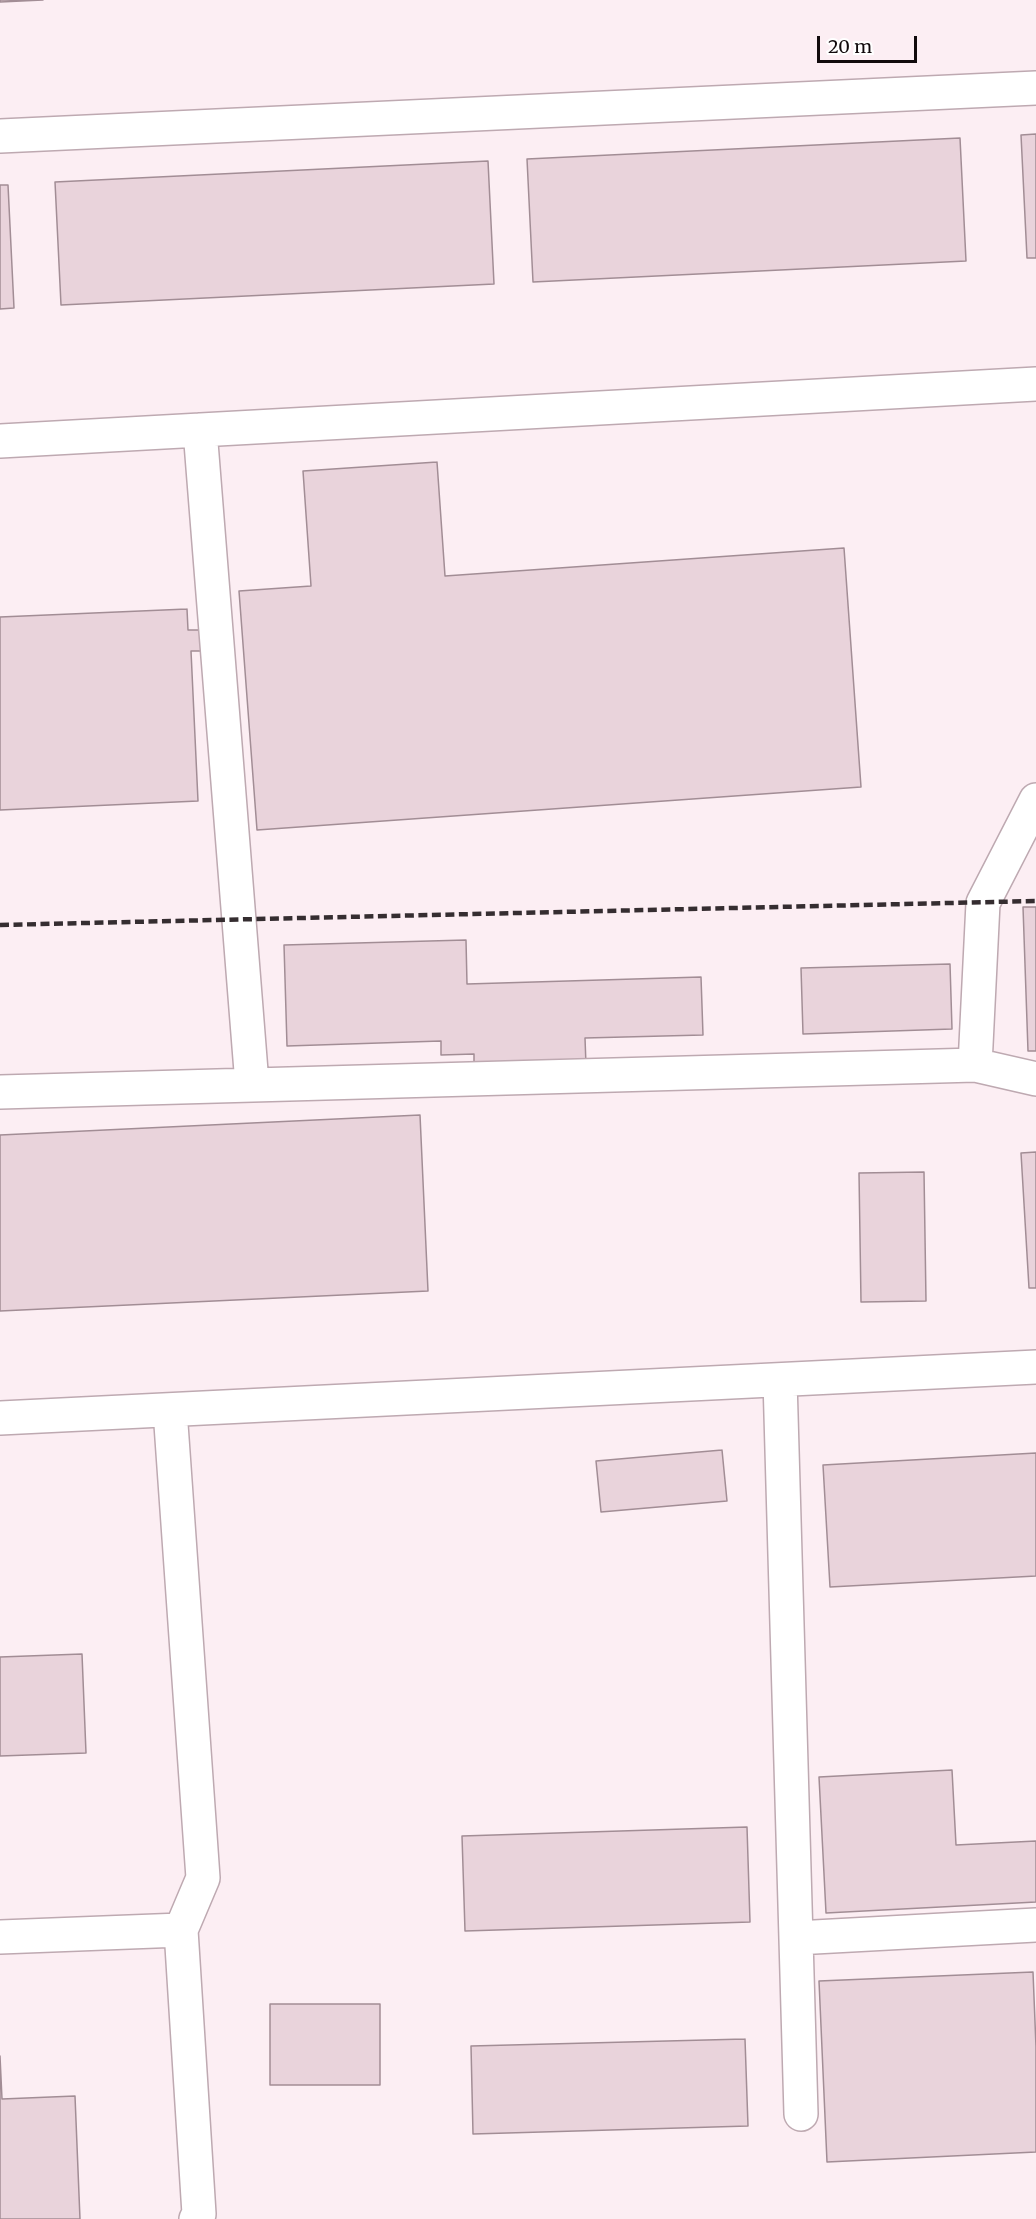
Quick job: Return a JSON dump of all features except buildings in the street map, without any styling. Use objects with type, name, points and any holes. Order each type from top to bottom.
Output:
[{"type":"lane","points":[[0,136],[1036,88]]},
{"type":"lane","points":[[0,441],[1036,384]]},
{"type":"lane","points":[[200,430],[252,1084]]},
{"type":"lane","points":[[975,1065],[983,903],[1036,800]]},
{"type":"lane","points":[[0,1092],[975,1065],[1036,1079]]},
{"type":"lane","points":[[0,1418],[1036,1367]]},
{"type":"lane","points":[[780,1380],[801,2114]]},
{"type":"lane","points":[[171,1410],[203,1878],[181,1930],[199,2214],[196,2219]]},
{"type":"lane","points":[[796,1938],[1036,1925]]},
{"type":"lane","points":[[0,1937],[181,1930]]},
{"type":"railway","points":[[0,925],[1036,901]]}]
